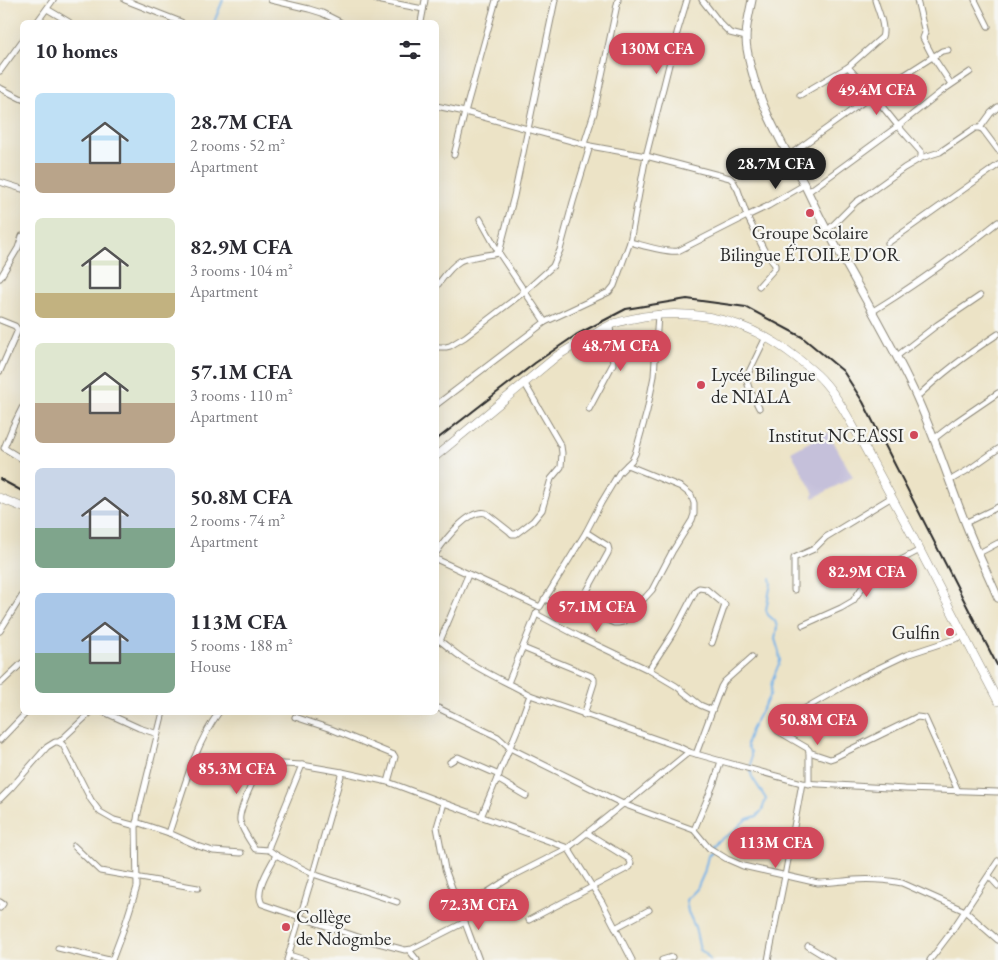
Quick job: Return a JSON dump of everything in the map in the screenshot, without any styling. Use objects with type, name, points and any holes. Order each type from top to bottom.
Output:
[{"type":"main road","points":[[752,0],[746,37],[747,48],[762,101],[827,231],[873,311],[917,397],[935,438],[965,523],[998,596]]},
{"type":"main road","points":[[439,454],[557,356],[610,325],[658,314],[686,313],[710,316],[737,323],[786,349],[814,372],[836,397],[892,497],[998,701]]},
{"type":"main road","points":[[0,499],[20,506]]},
{"type":"street","points":[[39,20],[53,0]]},
{"type":"street","points":[[125,0],[175,20]]},
{"type":"street","points":[[270,0],[309,9],[336,20]]},
{"type":"street","points":[[377,0],[424,9]]},
{"type":"street","points":[[421,20],[425,0]]},
{"type":"street","points":[[454,155],[496,0]]},
{"type":"street","points":[[499,253],[514,196],[555,0]]},
{"type":"street","points":[[584,144],[594,113],[618,0]]},
{"type":"street","points":[[439,403],[545,322],[609,292],[614,286],[630,242],[646,156],[687,0]]},
{"type":"street","points":[[702,0],[730,33],[746,37]]},
{"type":"street","points":[[800,95],[848,67],[883,35],[875,0]]},
{"type":"street","points":[[917,0],[925,33],[923,38],[951,84]]},
{"type":"street","points":[[975,0],[988,26]]},
{"type":"street","points":[[47,9],[65,20]]},
{"type":"street","points":[[0,71],[20,44]]},
{"type":"street","points":[[16,50],[20,53]]},
{"type":"street","points":[[788,156],[873,95],[942,51],[948,50]]},
{"type":"street","points":[[848,67],[921,152],[921,158]]},
{"type":"street","points":[[630,242],[674,252],[678,251],[806,188],[898,126],[951,84],[970,72]]},
{"type":"street","points":[[0,88],[20,98]]},
{"type":"street","points":[[439,107],[590,146],[646,156],[730,178],[738,190],[747,216],[764,250],[775,265],[775,268],[759,286]]},
{"type":"street","points":[[980,128],[998,107]]},
{"type":"street","points":[[827,231],[856,202],[904,168],[921,158],[940,152],[975,128],[983,130],[998,150]]},
{"type":"street","points":[[439,348],[446,347],[456,342],[524,292],[553,266],[558,256],[590,146]]},
{"type":"street","points":[[888,243],[998,165]]},
{"type":"street","points":[[0,182],[20,188]]},
{"type":"street","points":[[480,219],[499,253],[545,322]]},
{"type":"street","points":[[873,311],[967,247],[998,222]]},
{"type":"street","points":[[0,278],[20,249]]},
{"type":"street","points":[[439,283],[454,265],[462,260],[499,253]]},
{"type":"street","points":[[897,356],[980,296]]},
{"type":"street","points":[[508,682],[544,599],[586,532],[616,478],[635,454],[654,376],[658,314]]},
{"type":"street","points":[[0,320],[15,326],[18,330],[0,371]]},
{"type":"street","points":[[589,409],[612,364],[610,325]]},
{"type":"street","points":[[917,397],[932,382],[970,352],[998,334]]},
{"type":"street","points":[[759,408],[746,378],[766,337]]},
{"type":"street","points":[[439,549],[462,522],[475,513],[486,513],[509,532],[516,534],[533,521],[542,510],[551,479],[561,467],[561,446],[524,384]]},
{"type":"street","points":[[935,438],[998,393]]},
{"type":"street","points":[[20,412],[2,447],[20,458]]},
{"type":"street","points":[[949,481],[998,449]]},
{"type":"street","points":[[544,599],[566,607],[585,610],[618,623],[623,622],[652,590],[692,520],[694,503],[691,495],[677,485],[627,465]]},
{"type":"street","points":[[794,590],[794,558],[814,549],[826,538],[892,497]]},
{"type":"street","points":[[965,523],[998,507]]},
{"type":"street","points":[[577,609],[609,550],[608,546],[586,532]]},
{"type":"street","points":[[979,553],[998,544]]},
{"type":"street","points":[[803,625],[853,601],[870,576],[920,550]]},
{"type":"street","points":[[439,560],[540,607]]},
{"type":"street","points":[[439,637],[468,575]]},
{"type":"street","points":[[649,670],[675,630],[696,590],[699,588],[706,589],[725,605],[712,643]]},
{"type":"street","points":[[0,631],[20,599]]},
{"type":"street","points":[[536,614],[649,670],[712,710]]},
{"type":"street","points":[[958,791],[925,718],[917,717],[830,759],[810,752],[807,748],[778,731],[776,725],[858,678],[906,655],[964,636]]},
{"type":"street","points":[[439,640],[460,657],[530,695],[689,752],[721,761],[809,784],[998,792]]},
{"type":"street","points":[[523,648],[591,676],[594,679],[584,715]]},
{"type":"street","points":[[696,754],[724,682],[752,657]]},
{"type":"street","points":[[1,683],[20,665]]},
{"type":"street","points":[[481,817],[530,695]]},
{"type":"street","points":[[439,708],[498,737],[510,748],[623,804],[694,830],[710,848],[727,859],[744,866],[818,883],[854,880],[902,882],[966,911],[998,940]]},
{"type":"street","points":[[0,740],[25,715]]},
{"type":"street","points":[[0,799],[47,747],[55,742],[59,742],[88,715]]},
{"type":"street","points":[[111,715],[158,734]]},
{"type":"street","points":[[58,948],[110,960],[124,928],[137,886],[136,824],[162,715]]},
{"type":"street","points":[[169,833],[196,752],[217,715]]},
{"type":"street","points":[[295,717],[394,754],[395,757],[388,782]]},
{"type":"street","points":[[59,742],[63,745],[91,800],[100,812],[114,820],[169,833],[213,851],[241,854]]},
{"type":"street","points":[[460,910],[511,878],[568,848],[689,752]]},
{"type":"street","points":[[809,784],[810,752]]},
{"type":"street","points":[[450,762],[458,757],[498,777],[526,796]]},
{"type":"street","points":[[694,830],[721,761]]},
{"type":"street","points":[[397,902],[313,874],[269,850],[255,849],[240,820],[241,809],[264,763],[302,765],[388,782],[568,848],[593,886],[632,960]]},
{"type":"street","points":[[269,850],[302,765]]},
{"type":"street","points":[[305,960],[288,958],[342,772]]},
{"type":"street","points":[[768,960],[802,783]]},
{"type":"street","points":[[444,803],[437,827],[445,869],[479,960]]},
{"type":"street","points":[[529,920],[630,867],[629,859],[587,833]]},
{"type":"street","points":[[74,846],[100,871],[198,888]]},
{"type":"street","points":[[276,855],[259,890],[259,898],[262,904],[367,940],[405,950],[409,950],[465,922]]},
{"type":"street","points":[[930,960],[966,911],[998,861]]},
{"type":"street","points":[[989,876],[998,886]]},
{"type":"street","points":[[0,902],[3,904],[0,908]]},
{"type":"street","points":[[616,928],[649,910]]},
{"type":"street","points":[[808,946],[831,960]]},
{"type":"street","points":[[409,950],[417,960]]},
{"type":"street","points":[[662,960],[672,957]]},
{"type":"shaded area","points":[[828,432],[853,477],[814,498],[812,495],[814,494],[791,452]]},
{"type":"waterway","points":[[215,20],[223,0]]},
{"type":"waterway","points":[[710,960],[700,950],[686,900],[697,889],[704,873],[708,856],[713,850],[711,846],[735,831],[747,819],[757,816],[762,810],[766,799],[752,777],[751,752],[747,743],[751,730],[770,695],[772,681],[780,661],[775,639],[777,627],[775,621],[768,615],[766,610],[771,583],[770,578]]},
{"type":"railway","points":[[439,438],[535,363],[576,335],[626,309],[687,299],[746,307],[802,337],[843,371],[863,402],[998,667]]},
{"type":"railway","points":[[0,479],[20,490]]},
{"type":"place","name":"Groupe Scolaire Bilingue ÉTOILE D'OR","points":[[810,213]]},
{"type":"place","name":"Lycée Bilingue de NIALA","points":[[701,385]]},
{"type":"place","name":"Institut NCEASSI","points":[[914,435]]},
{"type":"place","name":"Gulfin","points":[[950,632]]},
{"type":"place","name":"Collège de Ndogmbe","points":[[286,927]]}]
